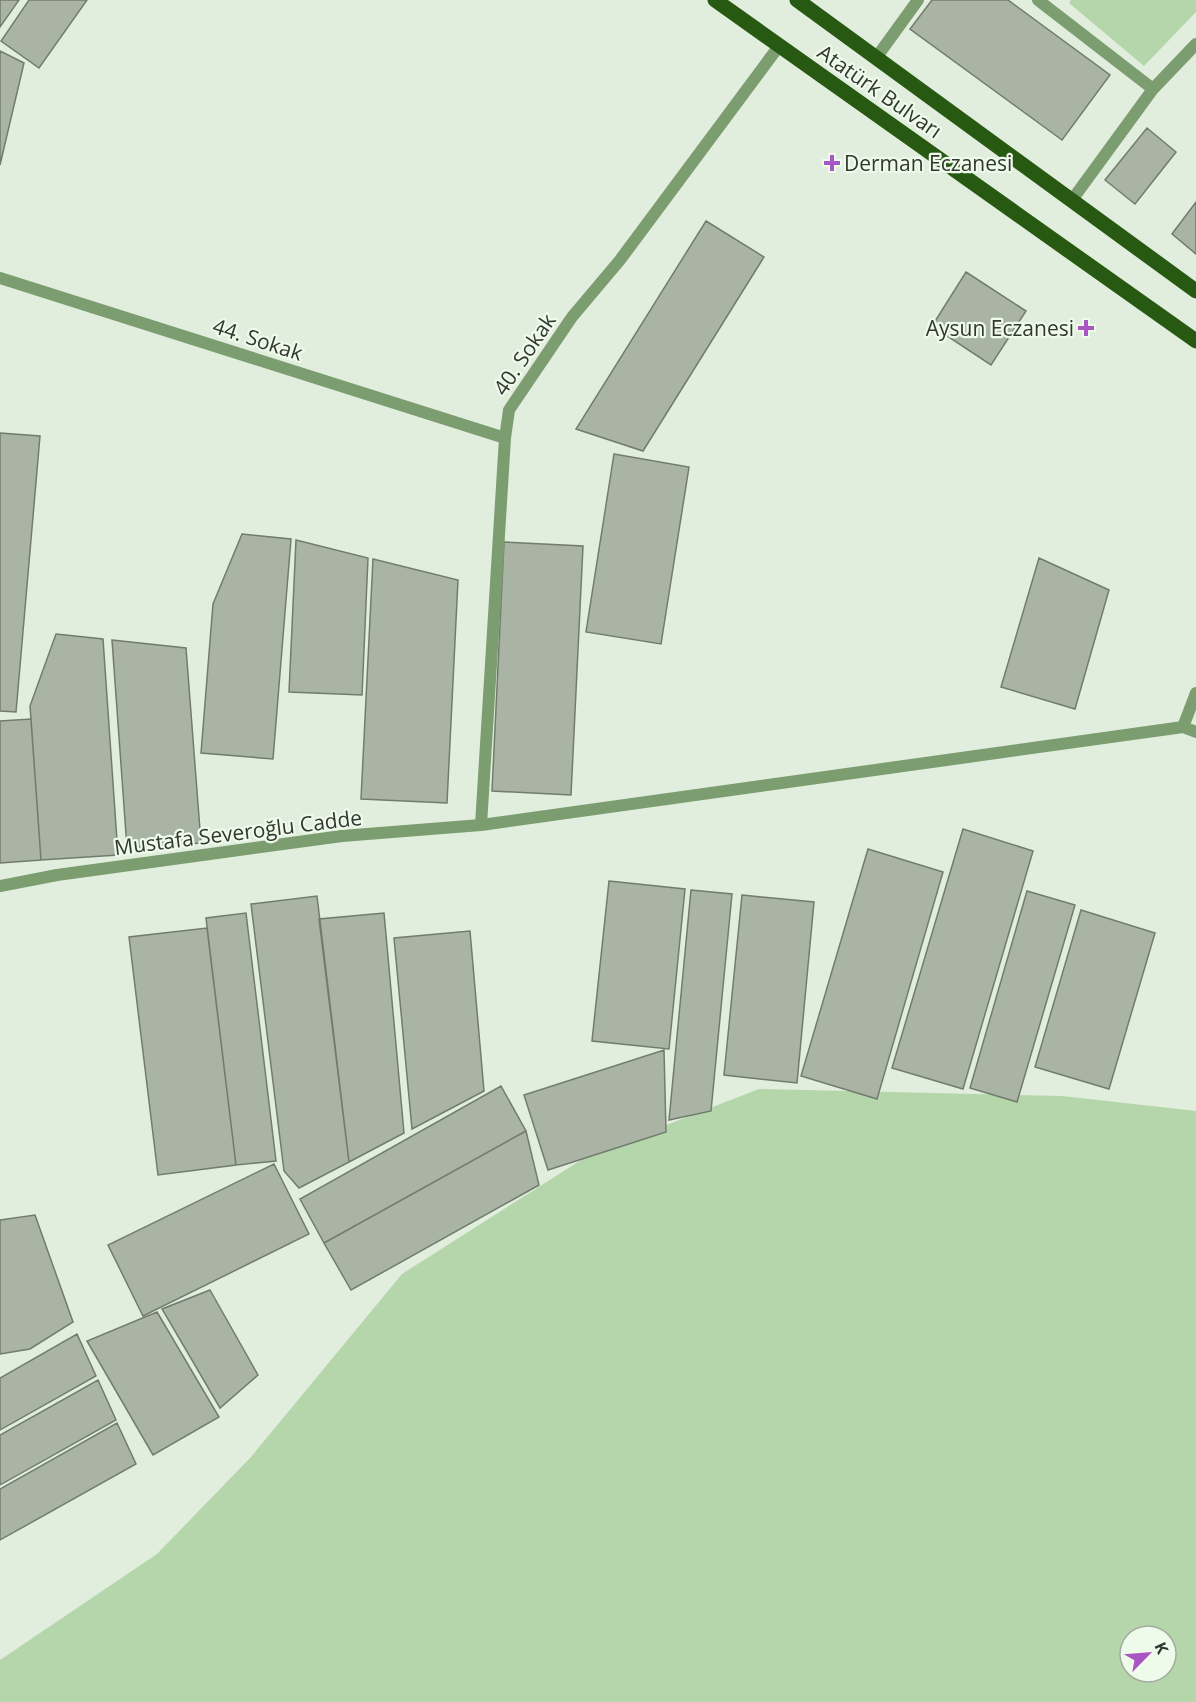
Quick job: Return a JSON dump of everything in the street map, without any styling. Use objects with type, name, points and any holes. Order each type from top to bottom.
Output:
[{"type":"main road","name":"Atatürk Bulvarı","points":[[716,0],[1196,340]]},
{"type":"main road","name":"Atatürk Bulvarı","points":[[797,0],[1196,291]]},
{"type":"street","points":[[876,58],[918,0]]},
{"type":"street","points":[[1038,0],[1153,89]]},
{"type":"street","points":[[1072,200],[1153,89],[1196,44]]},
{"type":"street","name":"40. Sokak","points":[[482,825],[505,438],[509,410],[572,317],[620,260],[779,46]]},
{"type":"street","name":"44. Sokak","points":[[0,278],[505,438]]},
{"type":"street","points":[[1196,693],[1183,727],[1196,732]]},
{"type":"street","name":"Mustafa Severoğlu Cadde","points":[[0,886],[57,874],[342,836],[482,825],[1183,727]]},
{"type":"green space","points":[[1071,0],[1196,0],[1196,12],[1144,66],[1069,3]]},
{"type":"green space","points":[[759,1089],[1062,1096],[1196,1111],[1196,1702],[0,1702],[0,1660],[157,1554],[251,1457],[402,1274],[589,1155]]},
{"type":"building","points":[[0,0],[19,0],[0,27]]},
{"type":"building","points":[[29,0],[87,0],[39,68],[1,41]]},
{"type":"building","points":[[932,0],[1008,0],[1110,75],[1062,140],[910,29]]},
{"type":"building","points":[[0,51],[24,63],[0,165]]},
{"type":"building","points":[[1147,128],[1176,152],[1135,204],[1105,180]]},
{"type":"building","points":[[1196,202],[1196,254],[1172,234]]},
{"type":"building","points":[[706,221],[764,257],[643,451],[576,429]]},
{"type":"building","points":[[966,272],[1026,311],[991,365],[932,326]]},
{"type":"building","points":[[0,433],[40,436],[16,712],[0,711]]},
{"type":"building","points":[[614,454],[689,467],[661,644],[586,632]]},
{"type":"building","points":[[242,534],[291,539],[273,759],[201,753],[213,604]]},
{"type":"building","points":[[296,540],[368,558],[362,695],[289,692]]},
{"type":"building","points":[[504,542],[583,546],[571,795],[492,791]]},
{"type":"building","points":[[1039,558],[1109,590],[1075,709],[1001,687]]},
{"type":"building","points":[[373,559],[458,580],[447,803],[361,799]]},
{"type":"building","points":[[56,634],[103,639],[118,855],[41,860],[30,706]]},
{"type":"building","points":[[112,640],[186,648],[201,843],[127,848]]},
{"type":"building","points":[[31,719],[41,860],[0,863],[0,721]]},
{"type":"building","points":[[963,829],[1033,851],[963,1089],[892,1068]]},
{"type":"building","points":[[868,849],[943,872],[877,1099],[801,1076]]},
{"type":"building","points":[[609,881],[685,889],[669,1049],[592,1041]]},
{"type":"building","points":[[691,890],[732,894],[711,1111],[669,1120]]},
{"type":"building","points":[[1027,891],[1075,905],[1017,1102],[970,1088]]},
{"type":"building","points":[[742,895],[814,902],[797,1083],[724,1075]]},
{"type":"building","points":[[317,896],[349,1162],[299,1188],[284,1171],[251,904]]},
{"type":"building","points":[[1081,910],[1155,933],[1109,1089],[1035,1067]]},
{"type":"building","points":[[246,913],[276,1161],[236,1165],[206,918]]},
{"type":"building","points":[[384,913],[404,1133],[349,1162],[319,919]]},
{"type":"building","points":[[207,928],[236,1165],[158,1175],[129,937]]},
{"type":"building","points":[[470,931],[484,1091],[412,1129],[394,938]]},
{"type":"building","points":[[664,1050],[666,1132],[548,1170],[524,1095]]},
{"type":"building","points":[[501,1086],[526,1131],[324,1243],[300,1199]]},
{"type":"building","points":[[526,1131],[539,1185],[351,1290],[324,1243]]},
{"type":"building","points":[[274,1164],[309,1234],[143,1316],[108,1245]]},
{"type":"building","points":[[35,1215],[73,1322],[30,1349],[0,1354],[0,1220]]},
{"type":"building","points":[[210,1290],[258,1375],[220,1408],[162,1309]]},
{"type":"building","points":[[157,1312],[219,1417],[153,1455],[87,1341]]},
{"type":"building","points":[[77,1334],[96,1376],[0,1430],[0,1378]]},
{"type":"building","points":[[98,1380],[116,1420],[0,1485],[0,1435]]},
{"type":"building","points":[[117,1423],[136,1464],[0,1540],[0,1489]]},
{"type":"place","name":"Derman Eczanesi","points":[[832,163]]},
{"type":"place","name":"Aysun Eczanesi","points":[[1086,328]]}]
